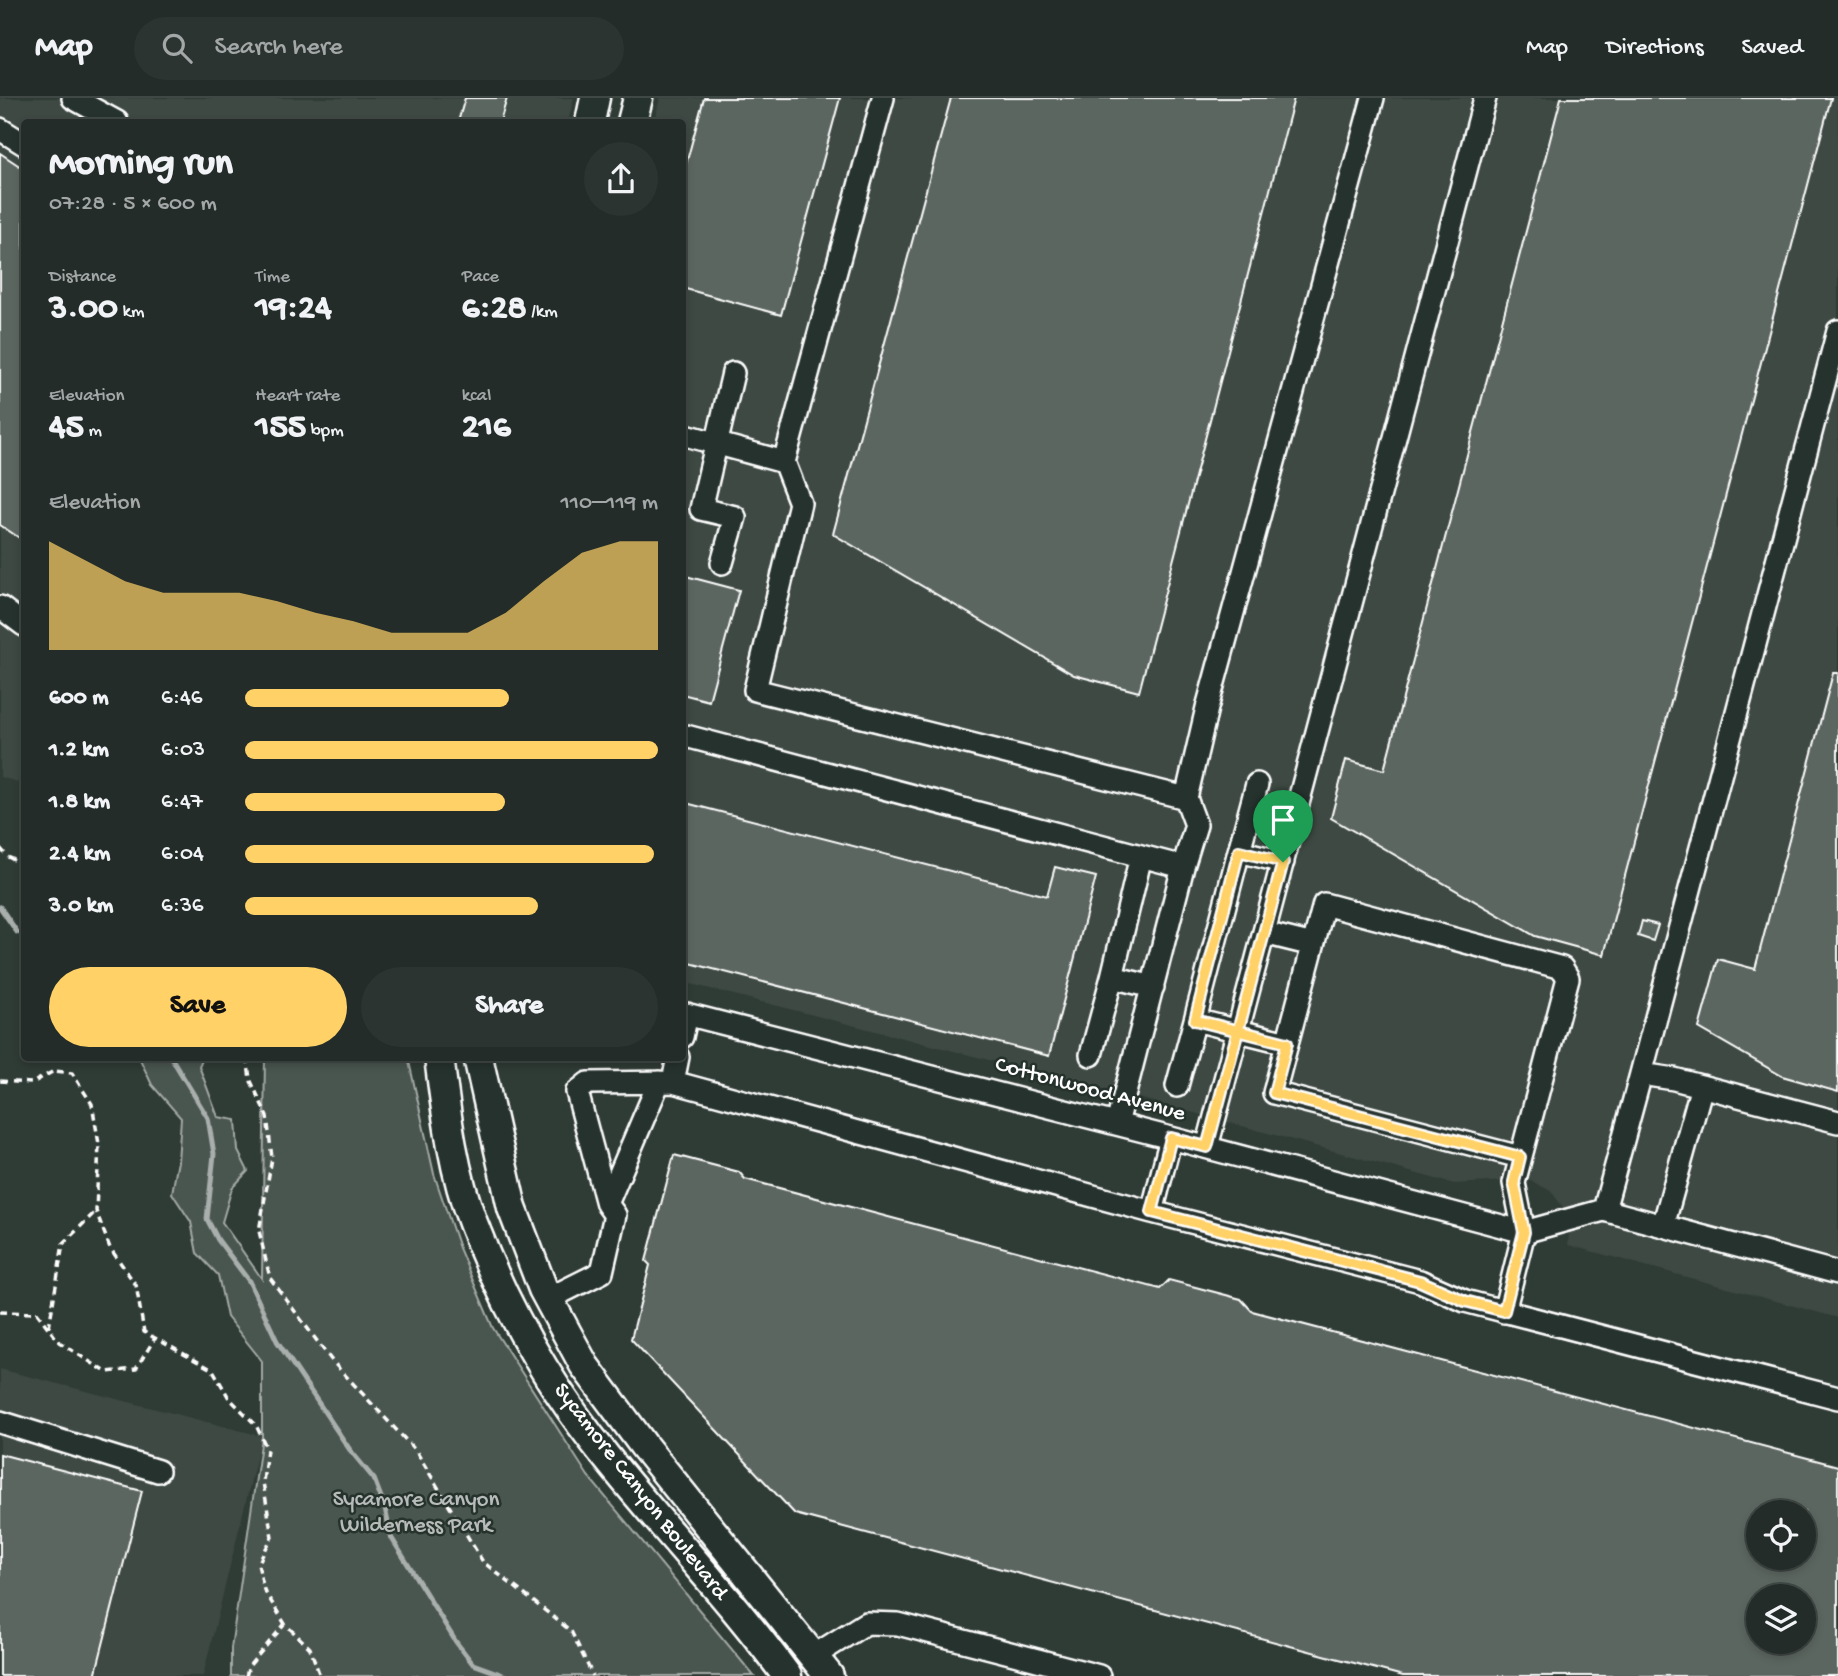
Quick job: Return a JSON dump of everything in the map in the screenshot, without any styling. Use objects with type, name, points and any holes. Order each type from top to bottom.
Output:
[{"type":"main road","points":[[591,119],[595,98]]},
{"type":"main road","points":[[633,119],[638,98]]},
{"type":"main road","name":"Sycamore Canyon Boulevard","points":[[439,1061],[446,1117],[472,1221],[506,1297],[552,1382],[606,1456],[787,1676]]},
{"type":"main road","name":"Sycamore Canyon Boulevard","points":[[479,1061],[512,1208],[548,1299],[584,1365],[644,1446],[820,1666]]},
{"type":"street","points":[[73,98],[112,119]]},
{"type":"street","points":[[883,98],[784,462],[800,503],[755,690],[1186,798]]},
{"type":"street","points":[[1117,1124],[1196,825],[1186,798],[1207,708],[1373,98]]},
{"type":"street","points":[[1207,1147],[1485,98]]},
{"type":"street","points":[[0,129],[21,142]]},
{"type":"street","points":[[1604,1210],[1838,331]]},
{"type":"street","points":[[722,563],[735,517],[692,507],[717,443],[733,373]]},
{"type":"street","points":[[686,435],[784,462]]},
{"type":"street","points":[[0,607],[21,623]]},
{"type":"street","points":[[686,736],[1183,867]]},
{"type":"street","points":[[1177,1086],[1257,784]]},
{"type":"street","points":[[1239,851],[1283,862]]},
{"type":"street","points":[[1091,1055],[1141,856]]},
{"type":"street","points":[[1504,1311],[1524,1232],[1514,1182],[1569,978],[1562,968],[1324,904],[1274,1093],[1520,1157]]},
{"type":"street","points":[[1264,933],[1313,945]]},
{"type":"street","points":[[1112,976],[1153,987]]},
{"type":"street","name":"Cottonwood Avenue","points":[[686,1013],[1207,1147],[1524,1232]]},
{"type":"street","points":[[1195,1020],[1287,1043]]},
{"type":"street","points":[[607,1204],[676,1061]]},
{"type":"street","points":[[1642,1074],[1702,1086],[1838,1122]]},
{"type":"street","points":[[548,1299],[602,1272],[615,1215],[607,1204],[577,1092],[588,1083],[666,1082],[1420,1281],[1465,1301],[1838,1398]]},
{"type":"street","points":[[1663,1226],[1702,1086]]},
{"type":"street","points":[[1152,1212],[1171,1138]]},
{"type":"street","points":[[1524,1232],[1604,1210],[1838,1273]]},
{"type":"street","points":[[0,1422],[158,1471]]},
{"type":"street","points":[[820,1666],[866,1623],[898,1623],[1099,1676]]},
{"type":"path","points":[[0,848],[8,857],[21,863]]},
{"type":"path","points":[[248,1061],[250,1079],[267,1115],[271,1147],[272,1158],[259,1231],[270,1278],[332,1362],[416,1451],[483,1562],[572,1631],[593,1676]]},
{"type":"path","points":[[0,1081],[32,1083],[54,1071],[72,1073],[92,1104],[99,1144],[96,1211],[110,1248],[135,1285],[144,1332],[213,1370],[229,1398],[256,1425],[262,1437],[267,1449],[263,1482],[272,1536],[258,1564],[264,1590],[285,1624],[310,1648],[320,1676]]},
{"type":"path","points":[[49,1328],[63,1244],[96,1211]]},
{"type":"path","points":[[0,1312],[37,1313],[59,1342],[106,1372],[136,1369],[155,1338]]},
{"type":"path","points":[[247,1676],[249,1666],[285,1624]]},
{"type":"shaded area","points":[[0,98],[574,98],[569,119],[21,119],[21,783],[0,777]]},
{"type":"shaded area","points":[[660,98],[1838,98],[1838,1318],[1568,1245],[1569,1233],[1564,1209],[1551,1191],[1529,1180],[1454,1184],[1154,1102],[686,983],[686,119],[655,119]]},
{"type":"shaded area","points":[[0,1369],[262,1436],[203,1676],[0,1676]]},
{"type":"green space","name":"Sycamore Canyon Wilderness Park","points":[[141,1061],[201,1061],[199,1066],[218,1117],[236,1120],[238,1151],[248,1171],[232,1188],[222,1222],[262,1279],[265,1061],[409,1061],[434,1174],[459,1248],[493,1328],[588,1476],[754,1676],[231,1676],[231,1648],[262,1437],[262,1361],[227,1317],[218,1275],[197,1253],[191,1222],[172,1193],[178,1161],[181,1118],[152,1085]]},
{"type":"building","points":[[465,98],[507,98],[501,119],[459,119]]},
{"type":"building","points":[[704,98],[840,98],[781,315],[686,289],[686,164]]},
{"type":"building","points":[[951,98],[1294,98],[1139,692],[1074,675],[833,534]]},
{"type":"building","points":[[1561,98],[1831,98],[1604,955],[1535,936],[1331,818],[1346,760],[1384,770]]},
{"type":"building","points":[[0,153],[21,167],[21,539],[0,525]]},
{"type":"building","points":[[686,576],[739,590],[709,701],[686,695]]},
{"type":"building","points":[[1833,673],[1838,673],[1838,1092],[1782,1076],[1699,1028],[1718,959],[1755,969]]},
{"type":"building","points":[[686,803],[1047,896],[1055,867],[1096,877],[1049,1056],[686,962]]},
{"type":"building","points":[[1642,921],[1658,925],[1653,941],[1638,936]]},
{"type":"building","points":[[674,1155],[739,1172],[745,1179],[1160,1289],[1169,1280],[1241,1299],[1252,1311],[1838,1466],[1838,1676],[1403,1676],[795,1514],[631,1339],[650,1265],[646,1261]]},
{"type":"building","points":[[0,1454],[142,1491],[95,1676],[0,1676]]},
{"type":"waterway","points":[[0,907],[17,932],[21,933]]},
{"type":"waterway","points":[[173,1061],[208,1118],[214,1154],[207,1219],[218,1240],[249,1281],[277,1341],[350,1450],[374,1479],[385,1508],[391,1537],[456,1642],[473,1664],[506,1676]]},
{"type":"route","points":[[1283,862],[1239,851],[1195,1020],[1238,1031],[1287,1043],[1274,1093],[1520,1157],[1514,1182],[1524,1232],[1504,1311],[1465,1301],[1420,1281],[1152,1212],[1171,1138],[1207,1147],[1238,1031],[1264,933],[1283,862]]}]
